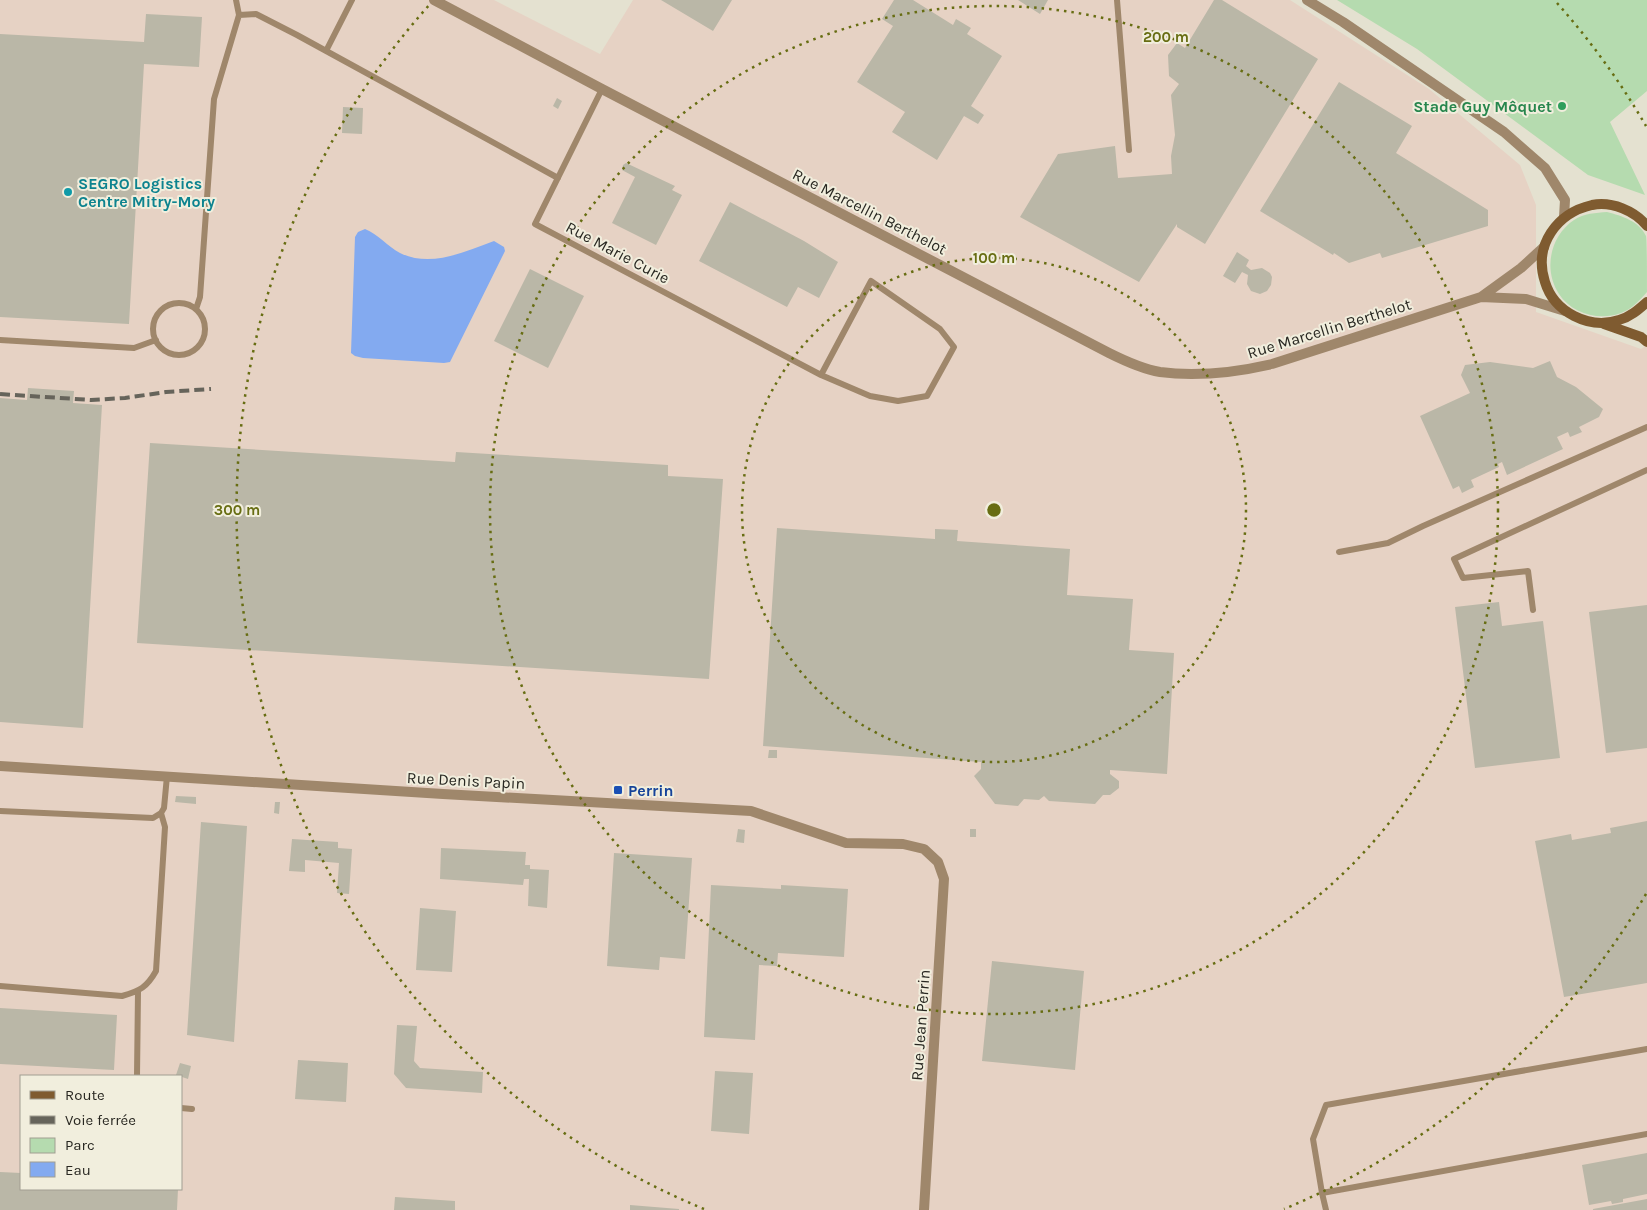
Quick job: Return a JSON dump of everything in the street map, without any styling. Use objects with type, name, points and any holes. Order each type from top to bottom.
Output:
[{"type":"main road","points":[[1647,224],[1632,212],[1615,206],[1597,204],[1579,208],[1564,217],[1551,231],[1544,248],[1542,265],[1545,283],[1553,298],[1565,311],[1582,320],[1600,323],[1647,342]]},
{"type":"main road","points":[[1600,323],[1618,321],[1634,313],[1647,302]]},
{"type":"street","name":"Rue Marcellin Berthelot","points":[[434,0],[1109,353],[1129,363],[1151,370],[1194,373],[1254,368],[1272,364],[1481,296],[1521,268],[1544,248]]},
{"type":"street","points":[[1307,0],[1343,22],[1504,132],[1545,168],[1564,200],[1564,217]]},
{"type":"street","name":"Rue Marcellin Berthelot","points":[[1481,296],[1526,299],[1565,311]]},
{"type":"street","name":"Rue Denis Papin","points":[[0,766],[453,795],[751,810],[846,843],[903,844],[924,850]]},
{"type":"street","name":"Rue Jean Perrin","points":[[924,850],[938,862],[944,879],[924,1210]]},
{"type":"lane","points":[[196,309],[200,297],[214,99],[239,15],[236,0]]},
{"type":"lane","points":[[326,51],[352,0]]},
{"type":"lane","points":[[1117,0],[1129,150]]},
{"type":"lane","points":[[239,15],[256,14],[558,178]]},
{"type":"lane","name":"Rue Marie Curie","points":[[602,89],[536,224],[821,375]]},
{"type":"lane","points":[[871,281],[940,329],[954,347],[927,396],[898,401],[870,396],[821,375],[871,281]]},
{"type":"lane","points":[[175,303],[190,305],[196,309],[204,322],[205,330],[199,346],[184,354],[167,352],[156,340],[153,324],[156,317],[161,310],[175,303]]},
{"type":"lane","points":[[0,340],[134,348],[156,340]]},
{"type":"lane","points":[[1339,552],[1388,543],[1647,427]]},
{"type":"lane","points":[[1533,610],[1528,571],[1462,578],[1454,559],[1647,470]]},
{"type":"lane","points":[[0,811],[153,818],[161,813],[164,808],[167,776]]},
{"type":"lane","points":[[0,986],[122,996],[138,992],[149,982],[156,971],[165,827],[161,813]]},
{"type":"lane","points":[[137,1075],[138,992]]},
{"type":"lane","points":[[1326,1210],[1314,1139],[1326,1105],[1647,1049]]},
{"type":"lane","points":[[182,1108],[192,1109]]},
{"type":"lane","points":[[1322,1194],[1647,1134]]},
{"type":"shaded area","points":[[0,0],[494,0],[600,54],[633,0],[1290,0],[1429,89],[1520,165],[1536,205],[1536,312],[1641,349],[1647,345],[1647,1210],[0,1210]]},
{"type":"green space","name":"Stade Guy Môquet","points":[[1337,0],[1647,0],[1647,91],[1610,122],[1645,195],[1588,175],[1417,49]]},
{"type":"green space","points":[[1607,212],[1624,217],[1635,223],[1646,236],[1647,292],[1629,309],[1621,313],[1595,316],[1579,311],[1564,301],[1554,285],[1550,264],[1554,244],[1566,227],[1574,220],[1586,215]]},
{"type":"water","points":[[365,229],[400,253],[424,259],[435,259],[459,254],[494,241],[504,247],[505,251],[450,362],[363,358],[351,353],[355,237],[358,232]]},
{"type":"building","points":[[661,0],[732,0],[713,31]]},
{"type":"building","points":[[894,0],[913,0],[953,25],[956,19],[971,28],[967,34],[1002,56],[971,106],[984,115],[978,124],[964,116],[937,160],[892,132],[905,112],[857,82],[893,26],[882,19]]},
{"type":"building","points":[[1018,0],[1048,0],[1040,14]]},
{"type":"building","points":[[1214,0],[1222,0],[1318,59],[1205,244],[1177,227],[1177,224],[1139,282],[1020,217],[1058,154],[1115,146],[1118,178],[1172,174],[1171,156],[1175,135],[1171,95],[1179,84],[1169,76],[1168,55],[1177,43],[1185,48]]},
{"type":"building","name":"SEGRO Logistics Centre Mitry-Mory","points":[[146,14],[202,17],[199,67],[144,64],[129,324],[0,317],[0,34],[144,42]]},
{"type":"building","points":[[1339,82],[1412,126],[1396,153],[1488,210],[1488,226],[1382,258],[1380,253],[1349,263],[1260,211]]},
{"type":"building","points":[[557,98],[562,101],[558,109],[553,106]]},
{"type":"building","points":[[343,107],[363,108],[362,134],[342,133]]},
{"type":"building","points":[[626,163],[675,186],[672,190],[682,195],[656,245],[612,223],[635,177],[622,170],[623,165]]},
{"type":"building","points":[[730,202],[804,241],[838,262],[819,298],[798,287],[787,307],[699,261]]},
{"type":"building","points":[[1237,252],[1249,260],[1246,266],[1251,270],[1262,268],[1270,273],[1272,277],[1271,285],[1267,291],[1260,294],[1251,291],[1247,284],[1248,275],[1242,272],[1235,283],[1223,276]]},
{"type":"building","points":[[530,269],[584,296],[548,368],[494,341]]},
{"type":"building","points":[[1550,361],[1557,377],[1576,387],[1603,409],[1599,417],[1579,427],[1582,432],[1570,437],[1568,432],[1557,437],[1563,449],[1507,475],[1502,462],[1498,464],[1499,467],[1471,480],[1474,487],[1462,493],[1459,486],[1453,489],[1420,416],[1470,393],[1461,375],[1465,365],[1490,362],[1533,368]]},
{"type":"building","points":[[28,388],[74,391],[73,403],[102,405],[83,728],[0,722],[0,398],[27,400]]},
{"type":"building","points":[[150,443],[455,462],[456,452],[668,465],[668,476],[723,479],[709,679],[137,643]]},
{"type":"building","points":[[777,528],[935,539],[935,529],[958,530],[957,541],[1070,549],[1067,595],[1133,599],[1129,650],[1174,653],[1167,774],[1110,770],[1110,774],[1119,781],[1119,788],[1110,795],[1103,795],[1095,804],[1049,801],[1044,796],[1039,800],[1024,799],[1018,806],[995,804],[974,776],[981,769],[981,762],[763,746]]},
{"type":"building","points":[[1499,602],[1502,626],[1543,621],[1560,758],[1475,768],[1455,607]]},
{"type":"building","points":[[1647,605],[1647,748],[1606,753],[1589,612]]},
{"type":"building","points":[[769,750],[777,750],[777,758],[768,758]]},
{"type":"building","points":[[176,796],[196,797],[196,804],[175,802]]},
{"type":"building","points":[[275,802],[280,802],[279,814],[274,813]]},
{"type":"building","points":[[1647,821],[1647,983],[1564,997],[1535,841],[1571,834],[1572,840],[1611,833],[1610,828]]},
{"type":"building","points":[[201,822],[247,826],[234,1042],[187,1035]]},
{"type":"building","points":[[738,829],[745,830],[744,843],[736,842]]},
{"type":"building","points":[[970,829],[976,829],[976,837],[970,837]]},
{"type":"building","points":[[292,839],[338,842],[338,848],[352,849],[349,894],[337,893],[339,863],[305,860],[305,872],[289,871]]},
{"type":"building","points":[[441,848],[526,852],[525,865],[530,865],[530,869],[549,870],[547,908],[528,906],[529,879],[524,879],[523,885],[440,879]]},
{"type":"building","points":[[614,853],[692,858],[685,959],[660,957],[659,970],[607,966]]},
{"type":"building","points":[[711,885],[781,889],[781,885],[848,889],[844,957],[778,953],[777,966],[759,965],[755,1040],[704,1037]]},
{"type":"building","points":[[420,908],[456,911],[452,972],[416,970]]},
{"type":"building","points":[[992,961],[1084,971],[1075,1070],[982,1061]]},
{"type":"building","points":[[0,1008],[117,1015],[114,1070],[0,1064]]},
{"type":"building","points":[[397,1025],[417,1026],[414,1061],[420,1068],[483,1072],[482,1093],[406,1088],[394,1074]]},
{"type":"building","points":[[298,1060],[348,1063],[346,1102],[295,1099]]},
{"type":"building","points":[[180,1063],[191,1066],[188,1079],[182,1077],[182,1075],[176,1075]]},
{"type":"building","points":[[715,1071],[753,1073],[749,1134],[711,1131]]},
{"type":"building","points":[[1647,1153],[1647,1194],[1623,1199],[1623,1202],[1612,1204],[1611,1201],[1589,1205],[1582,1165]]},
{"type":"building","points":[[0,1172],[20,1173],[20,1190],[178,1190],[177,1210],[0,1210]]},
{"type":"building","points":[[395,1197],[455,1201],[455,1210],[394,1210]]},
{"type":"building","points":[[1647,1199],[1647,1210],[1593,1210],[1593,1209]]},
{"type":"building","points":[[630,1205],[679,1209],[679,1210],[630,1210]]},
{"type":"railway","points":[[0,394],[91,400],[211,389]]},
{"type":"place","name":"Stade Guy Môquet","points":[[1562,106]]},
{"type":"place","name":"SEGRO Logistics Centre Mitry-Mory","points":[[68,192]]},
{"type":"place","name":"Perrin","points":[[618,790]]}]
